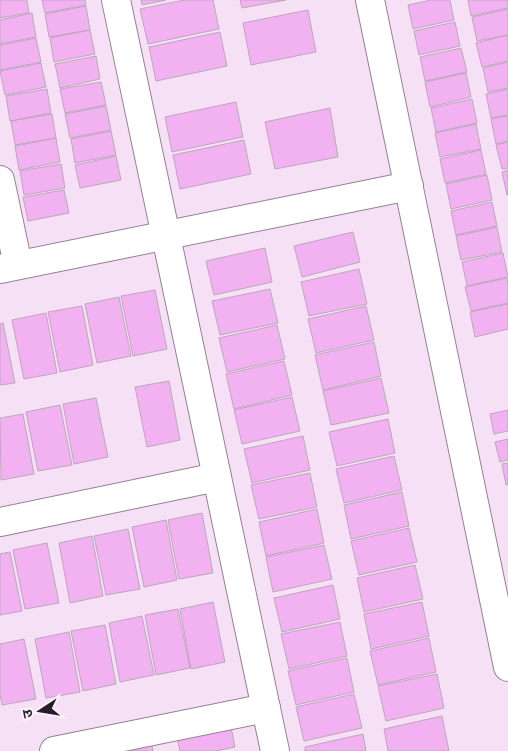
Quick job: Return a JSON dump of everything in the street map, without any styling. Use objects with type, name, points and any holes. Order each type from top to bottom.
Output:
[{"type":"street","points":[[116,0],[276,751]]},
{"type":"street","points":[[370,0],[508,667]]},
{"type":"street","points":[[0,180],[9,267],[409,186]]},
{"type":"street","points":[[0,522],[217,477]]},
{"type":"street","points":[[69,750],[266,708]]},
{"type":"building","points":[[0,0],[27,0],[29,13],[0,18]]},
{"type":"building","points":[[42,0],[85,0],[86,5],[45,13]]},
{"type":"building","points":[[141,0],[166,0],[142,5]]},
{"type":"building","points":[[184,0],[213,0],[219,29],[148,44],[140,9]]},
{"type":"building","points":[[240,0],[286,0],[242,8]]},
{"type":"building","points":[[431,0],[450,0],[454,20],[413,29],[408,5]]},
{"type":"building","points":[[468,0],[508,0],[508,8],[471,16]]},
{"type":"building","points":[[86,6],[90,30],[49,37],[45,14]]},
{"type":"building","points":[[508,9],[508,35],[477,41],[472,17]]},
{"type":"building","points":[[308,10],[316,52],[251,65],[243,23]]},
{"type":"building","points":[[32,13],[36,37],[0,44],[0,20]]},
{"type":"building","points":[[455,22],[460,46],[419,55],[414,31]]},
{"type":"building","points":[[90,30],[95,54],[54,62],[50,38]]},
{"type":"building","points":[[220,32],[227,66],[156,81],[149,47]]},
{"type":"building","points":[[508,35],[508,61],[482,67],[476,43]]},
{"type":"building","points":[[36,38],[41,62],[0,70],[0,45]]},
{"type":"building","points":[[461,48],[467,72],[425,81],[420,57]]},
{"type":"building","points":[[96,56],[100,79],[60,88],[55,64]]},
{"type":"building","points":[[508,62],[508,88],[488,92],[483,68]]},
{"type":"building","points":[[41,63],[46,87],[5,95],[0,71]]},
{"type":"building","points":[[466,73],[471,97],[430,107],[425,82]]},
{"type":"building","points":[[101,82],[106,105],[65,113],[60,89]]},
{"type":"building","points":[[47,89],[51,113],[10,121],[6,96]]},
{"type":"building","points":[[508,89],[508,115],[491,118],[486,94]]},
{"type":"building","points":[[472,99],[477,123],[436,132],[431,108]]},
{"type":"building","points":[[236,102],[243,137],[172,152],[165,117]]},
{"type":"building","points":[[106,106],[111,130],[70,138],[65,114]]},
{"type":"building","points":[[330,108],[338,157],[275,169],[265,122]]},
{"type":"building","points":[[52,114],[56,138],[15,145],[11,121]]},
{"type":"building","points":[[508,116],[508,141],[496,144],[491,119]]},
{"type":"building","points":[[476,124],[481,149],[440,157],[435,133]]},
{"type":"building","points":[[111,131],[116,155],[75,163],[71,139]]},
{"type":"building","points":[[56,138],[60,162],[19,170],[15,146]]},
{"type":"building","points":[[244,140],[251,174],[180,189],[173,155]]},
{"type":"building","points":[[508,142],[508,168],[502,169],[496,145]]},
{"type":"building","points":[[481,150],[486,174],[445,183],[440,159]]},
{"type":"building","points":[[116,156],[121,180],[80,188],[75,165]]},
{"type":"building","points":[[61,164],[65,188],[24,195],[20,171]]},
{"type":"building","points":[[508,170],[508,195],[507,195],[502,172]]},
{"type":"building","points":[[487,175],[492,200],[451,209],[446,184]]},
{"type":"building","points":[[64,190],[69,213],[28,221],[23,197]]},
{"type":"building","points":[[492,202],[497,226],[456,235],[451,211]]},
{"type":"building","points":[[497,227],[502,252],[461,260],[456,236]]},
{"type":"building","points":[[353,232],[360,262],[302,277],[294,246]]},
{"type":"building","points":[[265,248],[272,282],[214,295],[206,261]]},
{"type":"building","points":[[503,253],[508,277],[467,286],[462,262]]},
{"type":"building","points":[[359,269],[367,304],[309,316],[301,282]]},
{"type":"building","points":[[507,278],[508,303],[471,311],[465,287]]},
{"type":"building","points":[[270,289],[278,323],[220,335],[212,301]]},
{"type":"building","points":[[155,290],[167,349],[133,356],[121,296]]},
{"type":"building","points":[[119,297],[131,356],[97,363],[85,304]]},
{"type":"building","points":[[508,304],[508,329],[475,337],[470,312]]},
{"type":"building","points":[[82,306],[93,365],[60,372],[48,312]]},
{"type":"building","points":[[366,306],[374,340],[316,353],[308,319]]},
{"type":"building","points":[[46,313],[57,373],[24,379],[12,320]]},
{"type":"building","points":[[3,323],[15,383],[0,385],[0,324]]},
{"type":"building","points":[[277,325],[285,359],[227,372],[219,338]]},
{"type":"building","points":[[374,342],[381,376],[323,390],[315,355]]},
{"type":"building","points":[[284,361],[292,395],[234,409],[226,374]]},
{"type":"building","points":[[381,378],[389,413],[331,425],[323,391]]},
{"type":"building","points":[[169,381],[180,440],[147,447],[135,387]]},
{"type":"building","points":[[292,397],[300,431],[242,444],[234,410]]},
{"type":"building","points":[[96,398],[108,457],[74,464],[63,404]]},
{"type":"building","points":[[60,405],[72,465],[38,471],[26,412]]},
{"type":"building","points":[[508,410],[508,431],[494,434],[490,414]]},
{"type":"building","points":[[23,414],[34,474],[1,480],[0,418]]},
{"type":"building","points":[[388,419],[395,453],[337,466],[329,432]]},
{"type":"building","points":[[303,436],[310,470],[252,483],[244,449]]},
{"type":"building","points":[[508,439],[508,460],[500,462],[495,442]]},
{"type":"building","points":[[394,456],[402,490],[344,503],[336,469]]},
{"type":"building","points":[[508,463],[508,484],[506,485],[502,464]]},
{"type":"building","points":[[310,473],[317,507],[259,519],[251,485]]},
{"type":"building","points":[[402,492],[409,526],[351,539],[344,505]]},
{"type":"building","points":[[317,509],[324,543],[266,556],[259,522]]},
{"type":"building","points":[[202,513],[213,573],[179,579],[168,520]]},
{"type":"building","points":[[166,520],[177,580],[144,587],[132,527]]},
{"type":"building","points":[[409,528],[417,562],[359,575],[351,541]]},
{"type":"building","points":[[128,529],[140,589],[106,595],[94,536]]},
{"type":"building","points":[[92,536],[103,596],[70,603],[59,543]]},
{"type":"building","points":[[47,543],[59,603],[25,609],[13,550]]},
{"type":"building","points":[[324,545],[332,579],[273,592],[266,557]]},
{"type":"building","points":[[10,552],[22,611],[0,615],[0,554]]},
{"type":"building","points":[[415,565],[423,599],[364,612],[357,578]]},
{"type":"building","points":[[333,585],[340,619],[282,632],[274,598]]},
{"type":"building","points":[[213,602],[225,662],[191,669],[180,609]]},
{"type":"building","points":[[422,602],[429,636],[371,649],[364,614]]},
{"type":"building","points":[[178,609],[190,668],[156,675],[145,615]]},
{"type":"building","points":[[142,616],[154,675],[120,682],[109,623]]},
{"type":"building","points":[[340,622],[347,656],[289,669],[281,634]]},
{"type":"building","points":[[105,625],[116,684],[83,691],[71,631]]},
{"type":"building","points":[[69,632],[80,692],[46,698],[35,639]]},
{"type":"building","points":[[429,638],[436,672],[378,685],[370,651]]},
{"type":"building","points":[[24,639],[36,699],[2,705],[0,694],[0,644]]},
{"type":"building","points":[[347,658],[354,692],[296,705],[288,671]]},
{"type":"building","points":[[437,674],[444,708],[386,721],[378,686]]},
{"type":"building","points":[[354,694],[362,728],[304,741],[296,707]]},
{"type":"building","points":[[442,716],[449,751],[388,751],[384,729]]},
{"type":"building","points":[[229,717],[235,747],[216,751],[180,751],[175,728]]},
{"type":"building","points":[[363,734],[366,751],[305,751],[305,747]]},
{"type":"building","points":[[150,736],[153,751],[97,751]]}]
